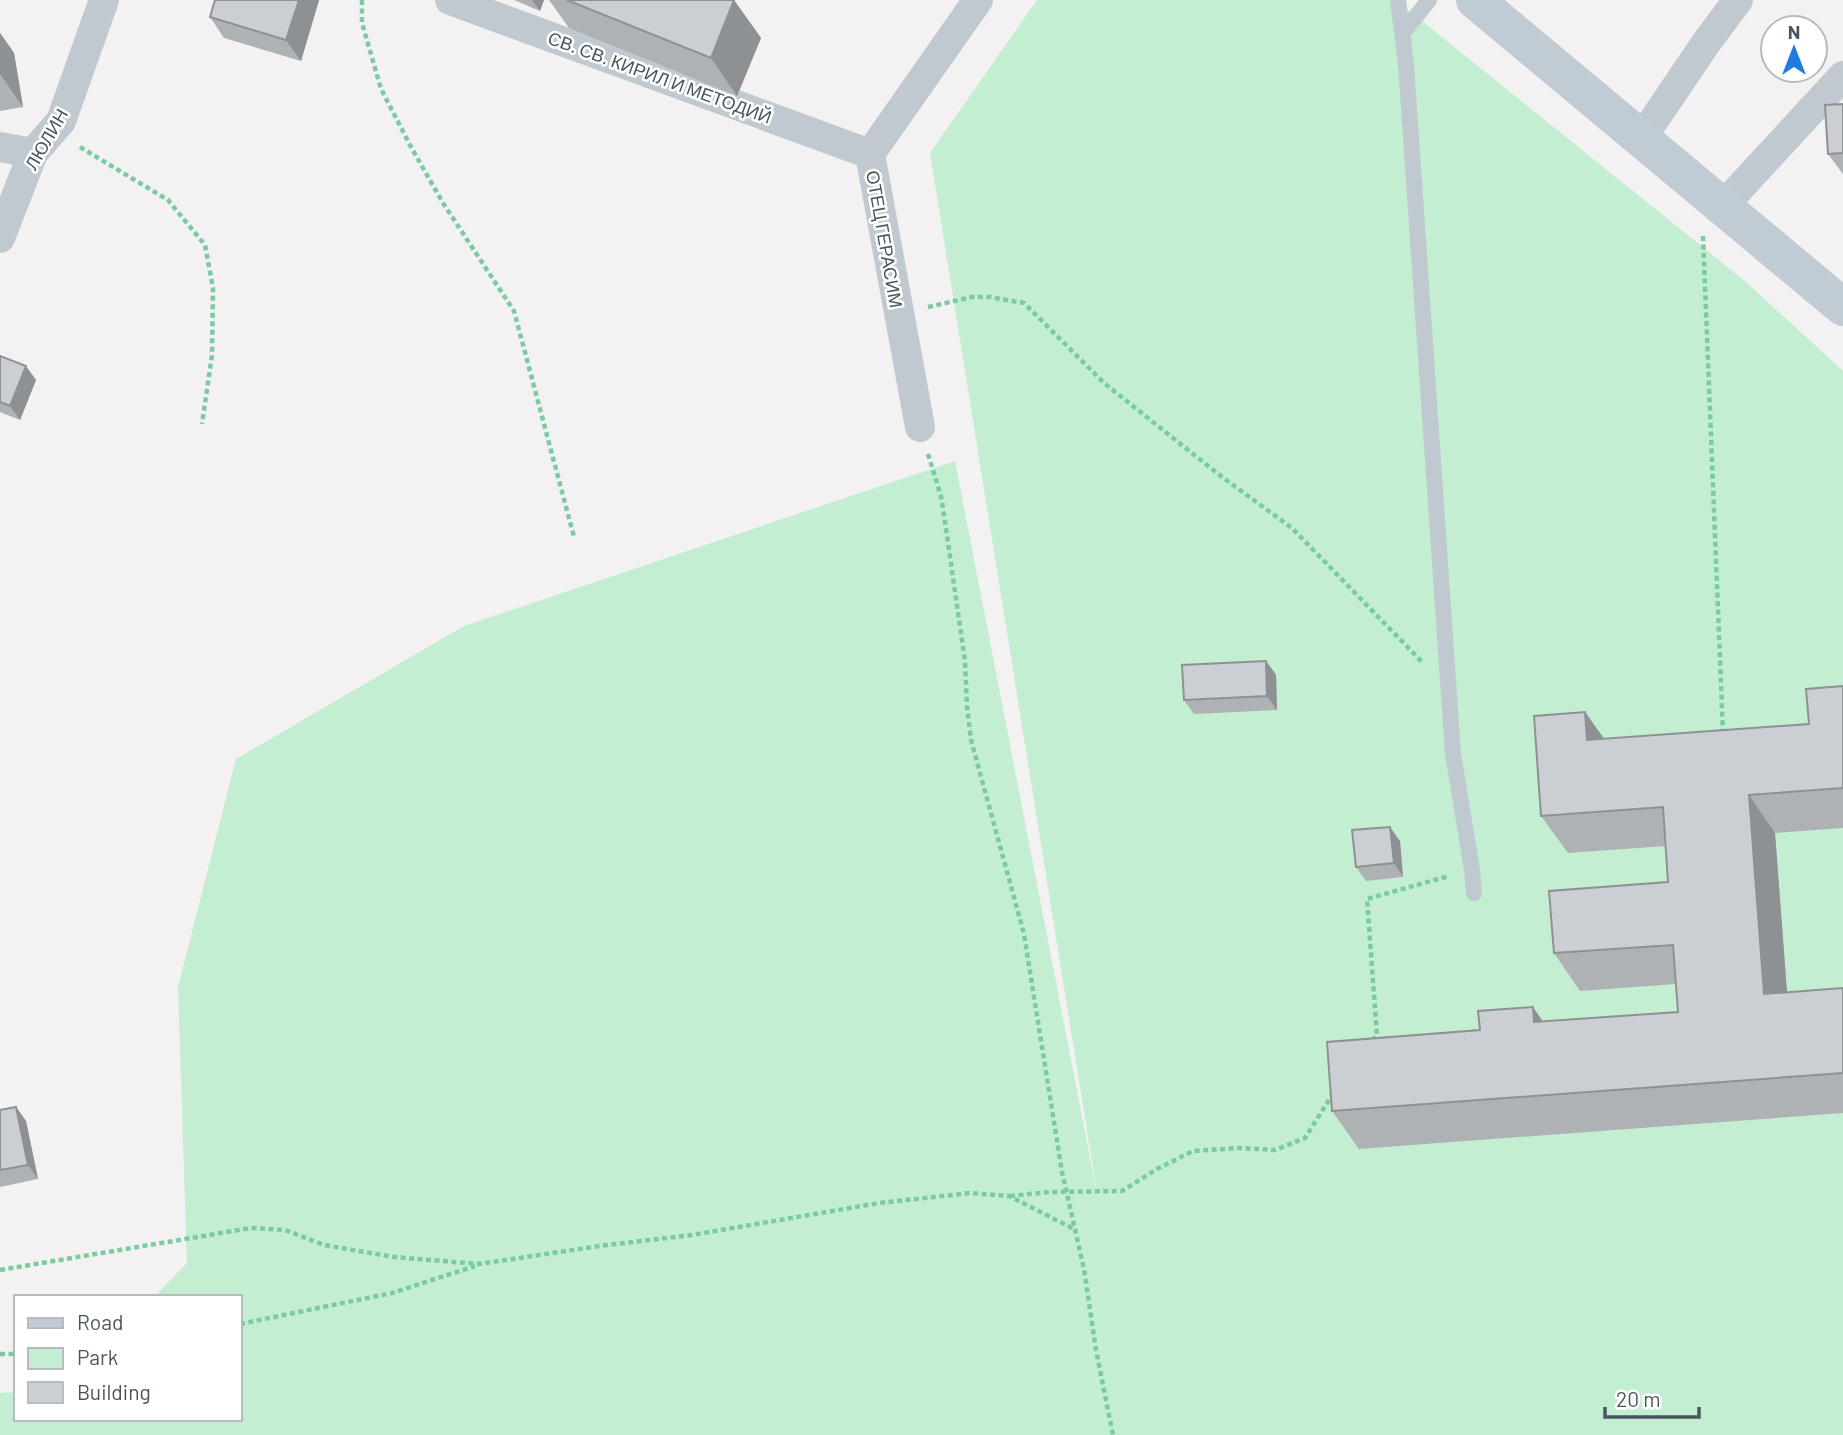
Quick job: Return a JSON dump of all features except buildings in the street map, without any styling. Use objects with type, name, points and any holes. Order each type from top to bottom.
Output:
[{"type":"main road","points":[[1475,0],[1843,307]]},
{"type":"street","name":"ЛЮЛИН","points":[[0,238],[33,153],[61,121],[104,0]]},
{"type":"street","name":"СВ. СВ. КИРИЛ И МЕТОДИЙ","points":[[450,0],[870,154]]},
{"type":"street","name":"ОТЕЦ ГЕРАСИМ","points":[[920,426],[870,154],[978,0]]},
{"type":"street","points":[[1641,139],[1738,0]]},
{"type":"street","points":[[1712,197],[1843,76]]},
{"type":"street","points":[[0,148],[33,153]]},
{"type":"lane","points":[[1398,0],[1453,754],[1474,893]]},
{"type":"lane","points":[[1402,34],[1429,0]]},
{"type":"path","points":[[362,0],[362,23],[381,89],[443,202],[514,311],[574,537]]},
{"type":"path","points":[[61,121],[82,150],[168,200],[205,246],[213,288],[212,355],[202,424]]},
{"type":"path","points":[[1712,197],[1724,743]]},
{"type":"path","points":[[899,313],[972,297],[1024,303],[1059,335],[1104,383],[1222,477],[1292,528],[1449,691]]},
{"type":"path","points":[[920,426],[942,505],[965,661],[971,740],[1024,934],[1067,1191],[1084,1269],[1096,1350],[1113,1435]]},
{"type":"path","points":[[1370,1043],[1377,1035],[1367,899],[1472,870]]},
{"type":"path","points":[[242,1324],[392,1293],[479,1264],[692,1235],[879,1203],[970,1193],[1009,1196],[1067,1191],[1122,1191],[1157,1169],[1194,1151],[1239,1148],[1275,1150],[1305,1138],[1336,1088]]},
{"type":"path","points":[[1009,1196],[1076,1230]]},
{"type":"path","points":[[0,1270],[251,1228],[285,1230],[324,1245],[394,1258],[479,1264]]},
{"type":"green space","points":[[1037,0],[1396,0],[1746,282],[1843,371],[1843,1435],[0,1435],[0,1393],[14,1392],[14,1421],[242,1421],[242,1295],[156,1295],[187,1263],[178,987],[236,759],[464,626],[955,461],[1098,1199],[930,153]]}]
